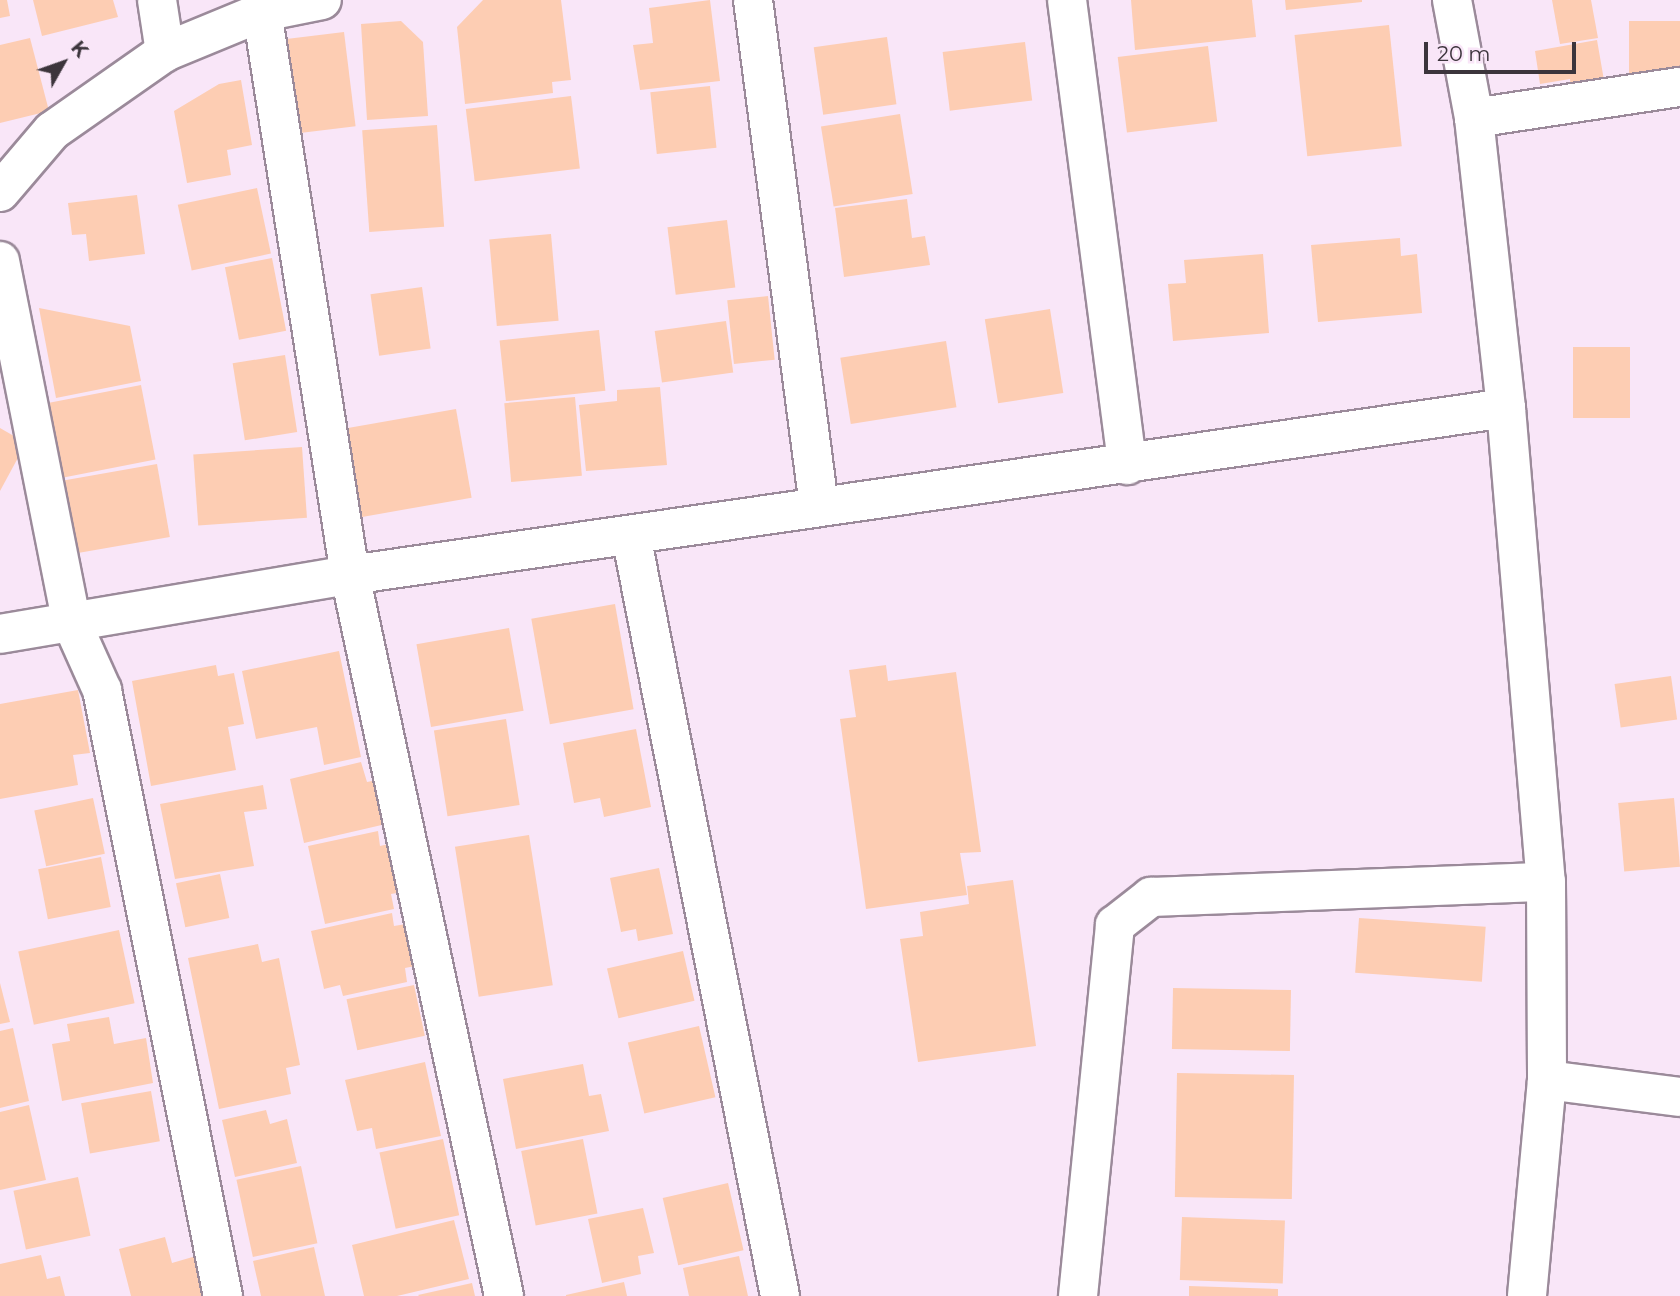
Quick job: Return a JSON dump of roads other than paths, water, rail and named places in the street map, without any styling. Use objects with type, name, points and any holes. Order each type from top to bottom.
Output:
[{"type":"street","points":[[157,0],[165,52]]},
{"type":"street","points":[[0,192],[52,131],[165,52],[262,12],[322,0]]},
{"type":"street","points":[[754,0],[819,506]]},
{"type":"street","points":[[1066,0],[1127,466]]},
{"type":"street","points":[[1452,0],[1474,118],[1506,408],[1546,882],[1547,1080],[1527,1296]]},
{"type":"street","points":[[262,12],[350,575],[504,1296]]},
{"type":"street","points":[[1474,118],[1680,87]]},
{"type":"street","points":[[0,261],[71,621],[102,690],[223,1296]]},
{"type":"street","points":[[0,634],[350,575],[819,506],[1127,466],[1506,408]]},
{"type":"street","points":[[631,535],[780,1296]]},
{"type":"street","points":[[1078,1296],[1115,925],[1151,897],[1546,882]]},
{"type":"street","points":[[1547,1080],[1680,1097]]}]
